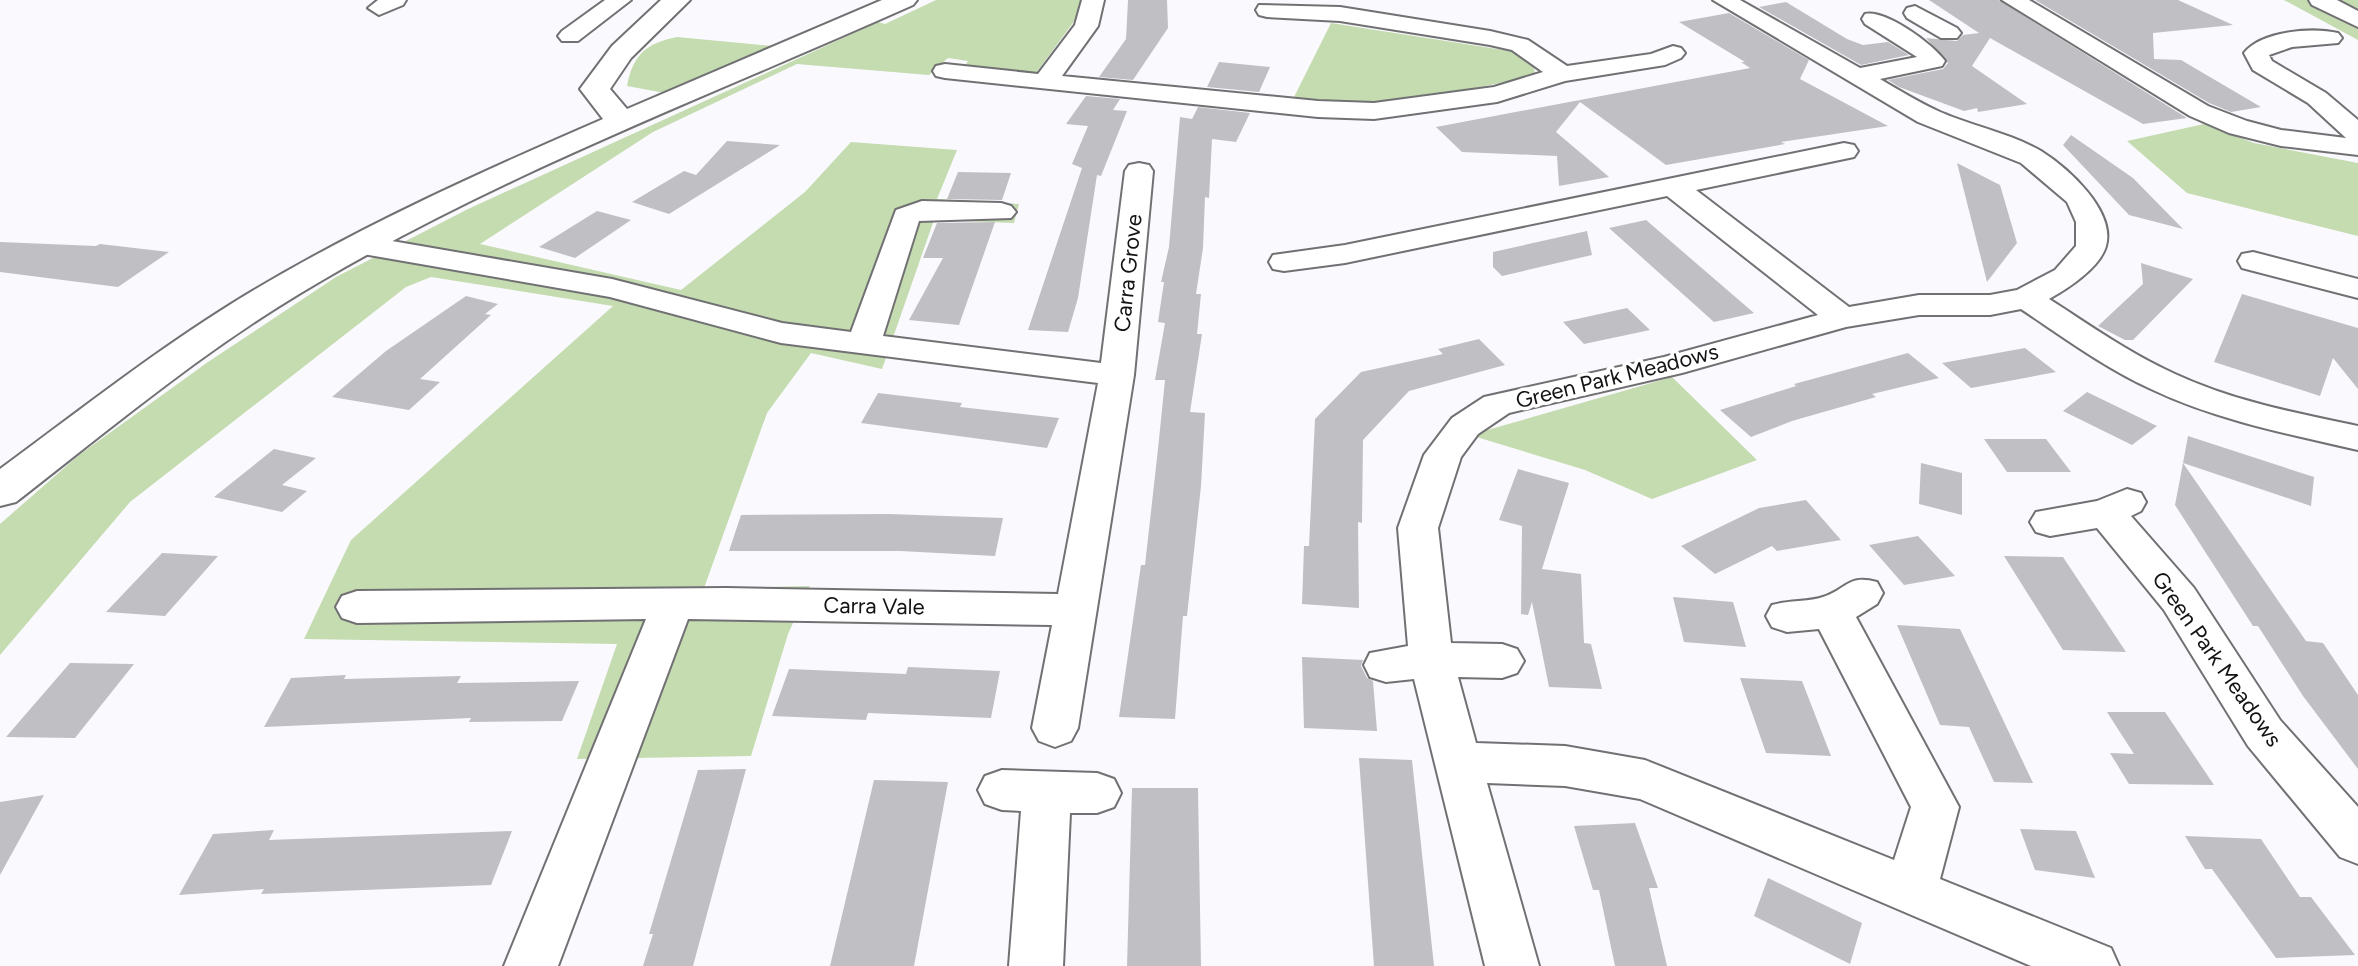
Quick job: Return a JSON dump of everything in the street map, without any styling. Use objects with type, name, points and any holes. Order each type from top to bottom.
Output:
[{"type":"main road","points":[[624,122],[595,89],[603,73],[645,27],[677,0]]},
{"type":"main road","points":[[0,491],[202,342],[303,277],[485,183],[904,0]]},
{"type":"street","points":[[570,36],[620,0]]},
{"type":"street","points":[[1045,82],[1086,26],[1093,0]]},
{"type":"street","name":"Green Park Meadows","points":[[1512,966],[1431,660],[1418,528],[1443,455],[1465,426],[1497,405],[1670,366],[1843,318],[1919,305],[1990,305],[2026,298],[2066,277],[2091,247],[2091,222],[2079,198],[2031,157],[1927,116],[1725,0]]},
{"type":"street","points":[[2013,0],[2199,111],[2238,127],[2281,138],[2358,147]]},
{"type":"street","points":[[2320,0],[2358,20]]},
{"type":"street","points":[[1267,10],[1340,14],[1490,38],[1520,45],[1562,74]]},
{"type":"street","points":[[1856,76],[1933,61],[1927,53],[1878,22],[1922,16],[1949,33]]},
{"type":"street","points":[[2330,38],[2292,40],[2265,46],[2256,53],[2262,65],[2317,98],[2358,134]]},
{"type":"street","points":[[945,71],[1318,109],[1374,111],[1497,94],[1562,74],[1656,60],[1673,53]]},
{"type":"street","points":[[1283,261],[1345,254],[1844,152]]},
{"type":"street","name":"Carra Grove","points":[[1117,375],[1139,171]]},
{"type":"street","points":[[1675,188],[1843,318]]},
{"type":"street","points":[[864,342],[906,216],[922,210],[1001,212]]},
{"type":"street","points":[[363,245],[612,288],[781,333],[1117,375],[1055,728]]},
{"type":"street","points":[[2253,261],[2358,289]]},
{"type":"street","points":[[2026,298],[2143,371],[2186,391],[2255,413],[2358,438]]},
{"type":"street","name":"Green Park Meadows","points":[[2050,522],[2118,506],[2264,733],[2358,842]]},
{"type":"street","points":[[531,966],[673,604]]},
{"type":"street","name":"Carra Vale","points":[[357,607],[673,604],[1076,610]]},
{"type":"street","points":[[1827,607],[1935,807],[1911,890]]},
{"type":"street","points":[[1386,665],[1431,660],[1502,661]]},
{"type":"street","points":[[1458,762],[1565,766],[1645,780],[2092,966]]},
{"type":"street","points":[[1036,966],[1025,791],[1097,793]]},
{"type":"green space","points":[[936,0],[1081,0],[1075,20],[1033,77],[963,70],[968,61],[948,58],[929,75],[797,64],[653,132],[480,244],[681,290],[805,192],[851,142],[957,150],[937,199],[1019,204],[1014,223],[934,220],[882,369],[811,353],[767,413],[704,588],[810,586],[788,634],[751,756],[577,759],[617,644],[304,639],[351,540],[613,306],[431,277],[406,287],[130,502],[0,655],[0,524],[79,455],[208,362],[336,277],[468,209],[878,22],[885,24]]},
{"type":"green space","points":[[2284,0],[2358,0],[2358,40]]},
{"type":"green space","points":[[1331,23],[1510,51],[1534,66],[1535,76],[1425,98],[1366,105],[1293,99]]},
{"type":"green space","points":[[677,37],[773,46],[665,93],[627,86],[633,66],[643,52],[657,43]]},
{"type":"green space","points":[[2204,124],[2254,143],[2358,163],[2358,236],[2187,193],[2127,141]]},
{"type":"green space","points":[[1672,377],[1757,460],[1652,499],[1585,470],[1470,435]]},
{"type":"building","points":[[1128,0],[1167,0],[1168,28],[1133,80],[1099,77],[1126,39]]},
{"type":"building","points":[[1929,0],[1999,0],[2187,118],[2143,124],[1990,38],[1972,66],[2027,104],[1978,112],[1977,108],[1964,111],[1899,87],[1888,80],[1943,69],[1948,63],[1926,38],[1957,41],[1963,35],[1979,33]]},
{"type":"building","points":[[2035,0],[2178,0],[2233,25],[2153,33],[2154,59],[2181,60],[2261,107],[2231,112],[2209,103]]},
{"type":"building","points":[[1786,2],[1847,39],[1863,45],[1888,42],[1909,55],[1861,65],[1759,7]]},
{"type":"building","points":[[1729,13],[1809,60],[1800,79],[1888,126],[1781,142],[1785,144],[1666,165],[1580,102],[1556,132],[1609,177],[1559,186],[1557,156],[1462,152],[1436,127],[1750,68],[1679,22]]},
{"type":"building","points":[[1219,62],[1270,67],[1259,92],[1207,87]]},
{"type":"building","points":[[1086,96],[1120,99],[1113,110],[1127,111],[1101,176],[1097,175],[1078,298],[1068,332],[1028,330],[1082,168],[1072,164],[1088,126],[1066,124]]},
{"type":"building","points":[[1198,107],[1250,113],[1236,142],[1212,139],[1209,198],[1205,197],[1203,248],[1196,294],[1201,294],[1197,334],[1202,334],[1190,412],[1205,413],[1201,486],[1187,616],[1183,616],[1175,719],[1119,717],[1141,565],[1145,565],[1158,449],[1165,380],[1155,380],[1165,323],[1158,322],[1164,282],[1161,282],[1169,247],[1180,117],[1192,119]]},
{"type":"building","points":[[2071,135],[2133,178],[2183,229],[2129,215],[2063,145]]},
{"type":"building","points":[[727,141],[780,145],[669,214],[632,202],[684,171],[696,175]]},
{"type":"building","points":[[1957,163],[2000,185],[2017,243],[1987,282]]},
{"type":"building","points":[[958,172],[1011,173],[1002,200],[947,199]]},
{"type":"building","points":[[597,211],[631,220],[575,258],[539,247]]},
{"type":"building","points":[[1646,220],[1754,313],[1714,322],[1609,228]]},
{"type":"building","points":[[995,222],[959,325],[909,320],[943,258],[923,258],[937,223]]},
{"type":"building","points":[[1587,231],[1592,255],[1502,276],[1493,267],[1493,252]]},
{"type":"building","points":[[0,242],[100,244],[169,252],[118,287],[0,272]]},
{"type":"building","points":[[2141,263],[2193,279],[2133,340],[2125,340],[2098,326],[2143,284]]},
{"type":"building","points":[[2242,294],[2358,328],[2358,389],[2333,358],[2320,396],[2214,362]]},
{"type":"building","points":[[466,296],[498,304],[485,314],[491,315],[420,379],[440,382],[409,410],[332,397],[386,351]]},
{"type":"building","points":[[1627,308],[1650,330],[1584,344],[1563,322]]},
{"type":"building","points":[[1479,339],[1505,365],[1409,391],[1363,440],[1362,523],[1358,522],[1359,608],[1302,604],[1304,546],[1309,546],[1315,419],[1361,372],[1443,354],[1438,349]]},
{"type":"building","points":[[2025,348],[2056,372],[1971,388],[1942,363]]},
{"type":"building","points":[[1908,353],[1939,378],[1872,394],[1876,397],[1792,421],[1751,437],[1720,410],[1796,386],[1794,384]]},
{"type":"building","points":[[2087,392],[2157,426],[2132,445],[2063,411]]},
{"type":"building","points":[[878,393],[962,403],[960,407],[1059,418],[1047,448],[861,423]]},
{"type":"building","points":[[2188,436],[2314,477],[2311,506],[2183,463]]},
{"type":"building","points":[[1984,439],[2046,439],[2071,472],[2007,472]]},
{"type":"building","points":[[274,449],[316,458],[282,485],[307,491],[282,512],[214,497]]},
{"type":"building","points":[[1921,463],[1962,473],[1962,515],[1919,504]]},
{"type":"building","points":[[2183,463],[2306,641],[2323,643],[2358,695],[2358,769],[2303,696],[2258,626],[2253,626],[2175,505]]},
{"type":"building","points":[[1518,469],[1569,483],[1542,569],[1581,574],[1584,643],[1591,644],[1602,689],[1549,687],[1532,602],[1528,615],[1521,614],[1522,526],[1499,520]]},
{"type":"building","points":[[1806,500],[1841,540],[1777,551],[1772,546],[1715,574],[1681,546],[1759,508]]},
{"type":"building","points":[[889,514],[1003,518],[995,556],[900,551],[729,551],[741,515]]},
{"type":"building","points":[[1918,536],[1955,576],[1904,585],[1869,545]]},
{"type":"building","points":[[162,553],[218,556],[165,616],[106,612]]},
{"type":"building","points":[[2004,556],[2063,557],[2126,652],[2063,650]]},
{"type":"building","points":[[1673,597],[1733,602],[1746,647],[1684,642]]},
{"type":"building","points":[[1897,625],[1960,629],[2033,783],[1994,782],[1969,727],[1940,725]]},
{"type":"building","points":[[1302,657],[1363,660],[1361,666],[1367,678],[1373,681],[1377,731],[1304,728]]},
{"type":"building","points":[[70,663],[134,664],[75,738],[6,737]]},
{"type":"building","points":[[908,667],[1000,671],[991,718],[868,713],[866,720],[772,716],[789,669],[906,674]]},
{"type":"building","points":[[346,675],[344,679],[461,676],[457,683],[579,681],[562,721],[469,722],[471,718],[264,727],[291,678]]},
{"type":"building","points":[[1740,678],[1802,681],[1831,756],[1766,753]]},
{"type":"building","points":[[2107,712],[2165,712],[2214,785],[2129,784],[2110,753],[2134,754]]},
{"type":"building","points":[[1359,758],[1412,760],[1434,966],[1374,966]]},
{"type":"building","points":[[746,769],[693,966],[643,966],[653,934],[649,934],[698,770]]},
{"type":"building","points":[[874,780],[948,782],[914,966],[830,966]]},
{"type":"building","points":[[1132,788],[1198,788],[1201,966],[1127,966]]},
{"type":"building","points":[[44,795],[0,875],[0,802]]},
{"type":"building","points":[[1635,823],[1658,888],[1649,888],[1667,966],[1615,966],[1599,890],[1593,890],[1574,826]]},
{"type":"building","points":[[2020,829],[2076,831],[2095,878],[2035,870]]},
{"type":"building","points":[[274,830],[269,840],[512,831],[491,885],[261,894],[264,889],[179,895],[213,834]]},
{"type":"building","points":[[2185,836],[2261,839],[2300,897],[2311,897],[2355,955],[2276,958],[2212,869],[2205,869]]},
{"type":"building","points":[[1768,878],[1862,923],[1850,964],[1754,916]]}]
